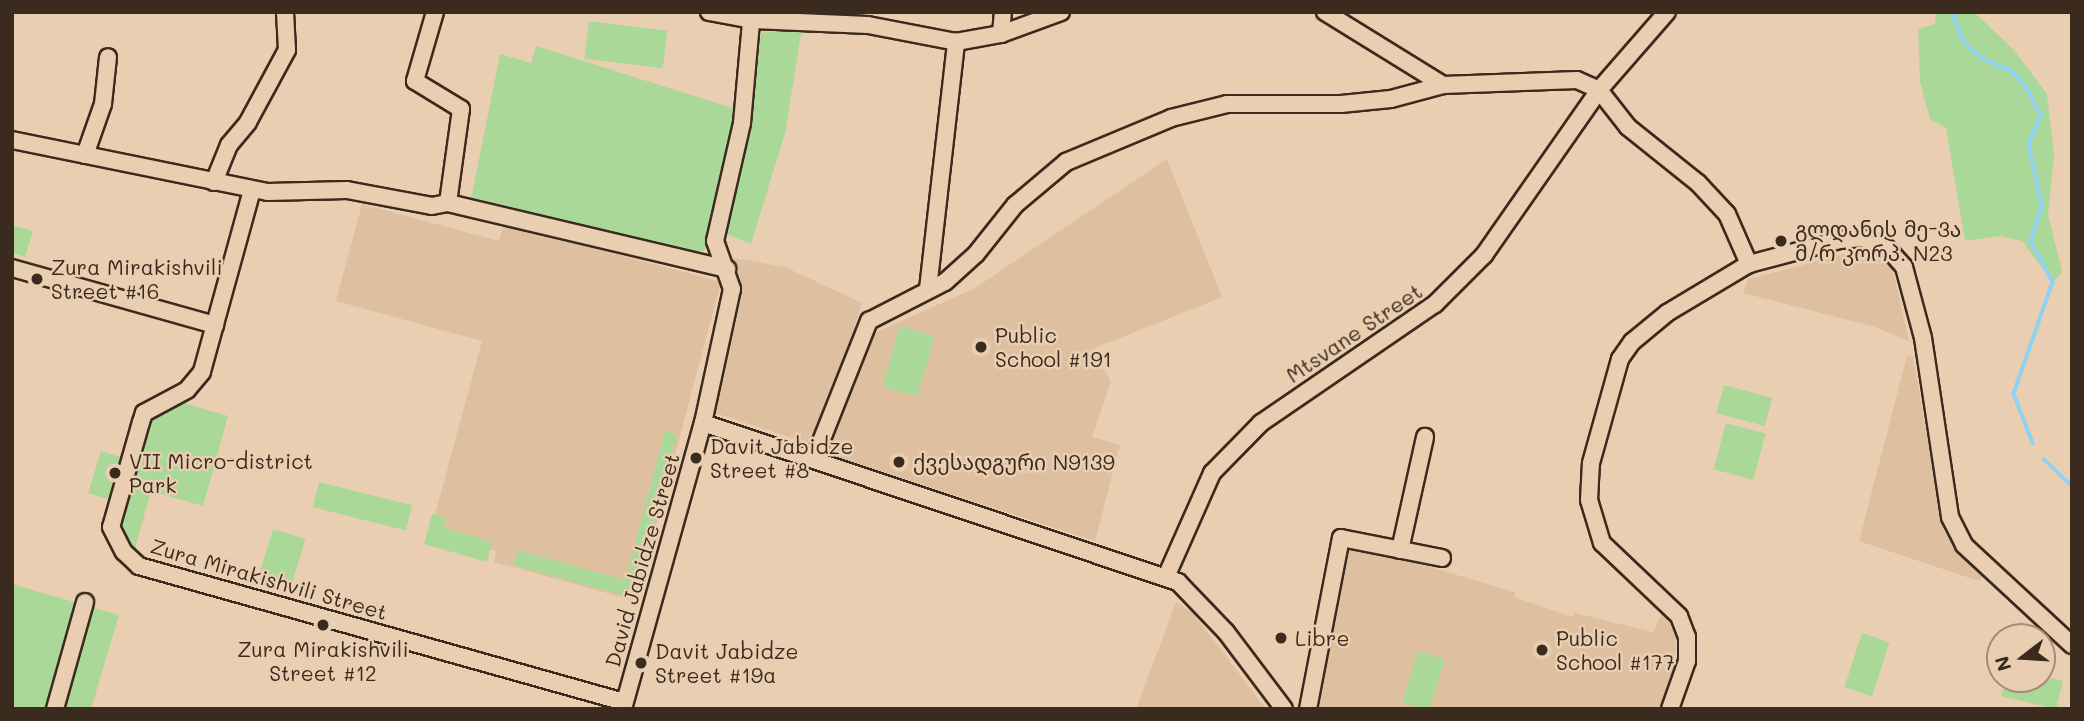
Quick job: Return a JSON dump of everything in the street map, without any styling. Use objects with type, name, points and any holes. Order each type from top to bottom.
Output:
[{"type":"street","points":[[214,182],[229,145],[248,122],[287,50],[285,12]]},
{"type":"street","points":[[435,12],[415,81],[461,109],[448,203]]},
{"type":"street","points":[[709,12],[868,25],[956,42],[1002,34],[1061,12]]},
{"type":"street","points":[[1002,34],[1003,12]]},
{"type":"street","points":[[1325,12],[1443,85]]},
{"type":"street","name":"Mtsvane Street","points":[[1166,577],[1212,472],[1261,423],[1435,304],[1483,255],[1599,90],[1667,12]]},
{"type":"street","name":"David Jabidze Street","points":[[624,706],[703,423],[732,289],[715,241],[742,123],[753,16]]},
{"type":"street","points":[[928,289],[956,42]]},
{"type":"street","points":[[85,155],[103,104],[108,57]]},
{"type":"street","points":[[814,459],[869,321],[945,282],[976,254],[1015,205],[1066,162],[1171,118],[1227,104],[1341,104],[1391,99],[1443,85],[1577,80],[1599,90],[1628,127],[1698,183],[1727,214],[1749,264]]},
{"type":"street","points":[[12,140],[252,190],[322,194],[347,190],[432,206],[448,203],[727,269]]},
{"type":"street","points":[[12,268],[215,325],[252,190]]},
{"type":"street","points":[[1670,709],[1687,661],[1687,637],[1679,616],[1666,600],[1602,543],[1590,500],[1591,463],[1620,359],[1632,341],[1667,313],[1749,264],[1862,238],[1888,249],[1896,258],[1915,296],[1950,517],[1964,545],[2072,645]]},
{"type":"street","name":"Zura Mirakishvili Street","points":[[215,325],[199,376],[187,390],[144,413],[111,527],[124,552],[139,566],[624,706]]},
{"type":"street","points":[[703,423],[1178,582],[1226,632],[1284,709]]},
{"type":"street","points":[[1400,550],[1425,437]]},
{"type":"street","points":[[1308,709],[1341,538],[1442,558]]},
{"type":"street","points":[[55,709],[85,602]]},
{"type":"shaded area","name":"Public School #191","points":[[1167,159],[1222,297],[1090,350],[1111,381],[1092,437],[1120,445],[1095,541],[826,453],[868,336],[975,288]]},
{"type":"shaded area","points":[[362,204],[499,241],[504,224],[721,282],[636,601],[494,562],[496,551],[430,533],[482,341],[336,301]]},
{"type":"shaded area","points":[[1855,251],[1881,259],[1893,271],[1909,341],[1872,326],[1743,293],[1748,279]]},
{"type":"shaded area","points":[[734,258],[785,267],[862,303],[816,446],[712,412],[740,278]]},
{"type":"shaded area","points":[[1907,356],[1913,357],[1944,532],[1982,577],[1979,581],[1859,541]]},
{"type":"shaded area","name":"Public School #177","points":[[1348,543],[1515,592],[1514,597],[1573,617],[1575,613],[1653,632],[1663,610],[1676,636],[1675,664],[1662,709],[1311,709],[1343,546]]},
{"type":"shaded area","points":[[1176,602],[1193,613],[1266,709],[1136,709]]},
{"type":"green space","points":[[1936,12],[1974,12],[2014,50],[2047,94],[2054,155],[2048,214],[2062,272],[2053,282],[2022,241],[2000,236],[1965,241],[1946,128],[1930,119],[1920,82],[1918,29],[1935,24]]},
{"type":"green space","points":[[589,21],[667,31],[663,68],[584,59]]},
{"type":"green space","points":[[802,28],[785,133],[751,244],[724,233],[751,124],[761,33]]},
{"type":"green space","points":[[536,46],[742,111],[706,249],[695,254],[471,200],[500,54],[531,63]]},
{"type":"green space","points":[[12,225],[33,231],[25,257],[12,253]]},
{"type":"green space","points":[[900,326],[935,336],[917,396],[883,387]]},
{"type":"green space","points":[[1724,385],[1772,398],[1765,426],[1716,413]]},
{"type":"green space","points":[[180,402],[228,416],[203,506],[151,491],[134,552],[118,531],[152,412]]},
{"type":"green space","points":[[1726,423],[1766,434],[1753,480],[1714,469]]},
{"type":"green space","points":[[665,431],[677,434],[633,598],[513,565],[517,550],[625,580]]},
{"type":"green space","points":[[101,451],[121,457],[108,499],[88,493]]},
{"type":"green space","points":[[319,482],[412,505],[406,530],[313,507]]},
{"type":"green space","points":[[432,514],[446,518],[444,528],[492,542],[487,562],[424,544]]},
{"type":"green space","points":[[273,529],[306,539],[291,587],[258,577]]},
{"type":"green space","points":[[12,584],[119,615],[91,709],[12,709]]},
{"type":"green space","points":[[1862,633],[1890,642],[1872,696],[1844,687]]},
{"type":"green space","points":[[1418,651],[1445,659],[1430,709],[1402,703]]},
{"type":"green space","points":[[2056,679],[2063,681],[2056,709],[2001,696],[2002,693],[2056,693]]},
{"type":"waterway","points":[[1952,12],[1963,40],[1980,57],[2013,72],[2027,88],[2041,116],[2029,144],[2042,206],[2031,241],[2053,282],[2014,394],[2033,443]]},
{"type":"waterway","points":[[2044,459],[2072,486]]},
{"type":"place","name":"გლდანის მე-3ა მ/რ კორპ. N23","points":[[1781,241]]},
{"type":"place","name":"Zura Mirakishvili Street #16","points":[[37,279]]},
{"type":"place","name":"Public School #191","points":[[981,347]]},
{"type":"place","name":"Davit Jabidze Street #8","points":[[696,458]]},
{"type":"place","name":"ქვესადგური N9139","points":[[899,462]]},
{"type":"place","name":"VII Micro-district Park","points":[[115,473]]},
{"type":"place","name":"Zura Mirakishvili Street #12","points":[[323,625]]},
{"type":"place","name":"Libre","points":[[1281,638]]},
{"type":"place","name":"Public School #177","points":[[1542,650]]},
{"type":"place","name":"Davit Jabidze Street #19a","points":[[641,663]]}]
